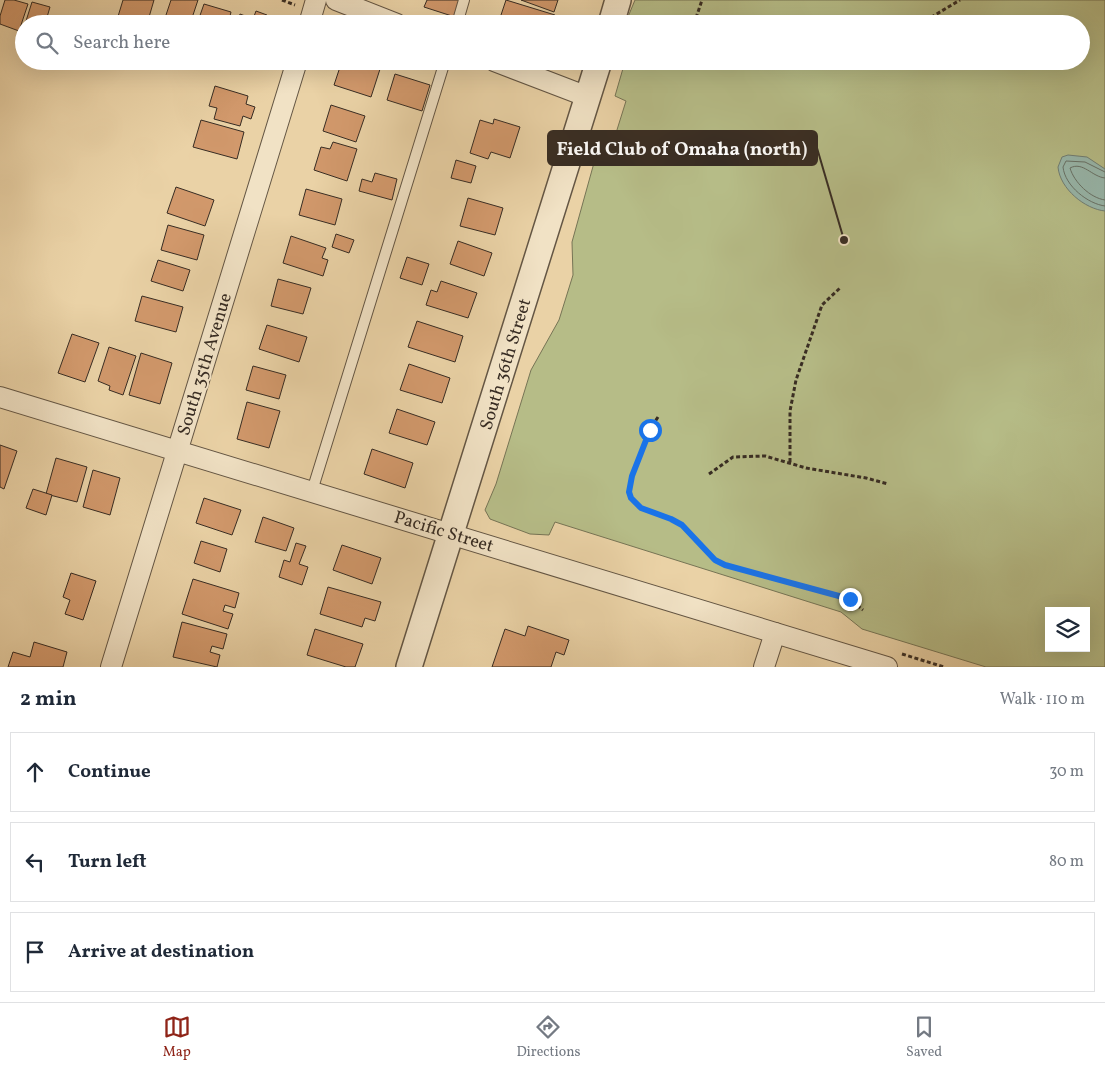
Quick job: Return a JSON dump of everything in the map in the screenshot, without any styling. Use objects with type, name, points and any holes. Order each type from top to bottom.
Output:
[{"type":"street","points":[[312,15],[316,0]]},
{"type":"street","points":[[336,0],[374,15]]},
{"type":"street","points":[[614,15],[618,0]]},
{"type":"street","name":"South 35th Avenue","points":[[110,667],[294,70]]},
{"type":"street","points":[[518,70],[588,97]]},
{"type":"street","name":"South 36th Street","points":[[410,667],[596,70]]},
{"type":"street","name":"Pacific Street","points":[[0,397],[452,533],[887,667]]},
{"type":"street","points":[[764,667],[775,633]]},
{"type":"lane","points":[[460,15],[464,0]]},
{"type":"lane","points":[[312,491],[442,70]]},
{"type":"path","points":[[697,15],[702,0]]},
{"type":"path","points":[[935,15],[960,0]]},
{"type":"path","points":[[790,462],[790,411],[796,380],[822,305],[829,296],[840,288]]},
{"type":"path","points":[[658,417],[650,430],[632,476],[629,492],[635,504],[682,525],[715,560],[725,565],[850,599],[863,610]]},
{"type":"path","points":[[709,474],[733,457],[765,456],[806,468],[866,478],[888,484]]},
{"type":"green space","points":[[635,0],[1105,0],[1105,667],[986,667],[862,629],[841,612],[555,522],[549,535],[530,534],[490,519],[485,510],[496,484],[531,370],[559,320],[573,275],[572,242],[597,152],[600,131],[616,133],[626,101],[615,96],[623,70],[1090,70],[1090,15],[629,15]]},
{"type":"water","points":[[1068,155],[1087,157],[1105,169],[1105,211],[1082,202],[1063,183],[1058,167],[1062,157]]},
{"type":"building","points":[[5,0],[14,0],[28,4],[24,15],[15,15],[15,30],[0,24],[0,16]]},
{"type":"building","points":[[123,0],[154,0],[150,15],[118,15]]},
{"type":"building","points":[[171,0],[198,0],[193,15],[166,15]]},
{"type":"building","points":[[427,0],[461,0],[456,15],[449,15],[424,7]]},
{"type":"building","points":[[506,0],[555,15],[501,15]]},
{"type":"building","points":[[521,0],[558,0],[554,12]]},
{"type":"building","points":[[32,2],[50,7],[48,15],[28,15]]},
{"type":"building","points":[[204,4],[231,12],[230,15],[200,15]]},
{"type":"building","points":[[256,11],[267,15],[254,15]]},
{"type":"building","points":[[339,70],[380,70],[371,97],[334,85]]},
{"type":"building","points":[[395,74],[430,85],[422,111],[387,100]]},
{"type":"building","points":[[215,86],[248,96],[246,104],[255,107],[251,119],[243,116],[240,126],[214,119],[217,108],[209,106]]},
{"type":"building","points":[[331,105],[365,116],[356,142],[323,131]]},
{"type":"building","points":[[494,119],[520,127],[510,158],[491,152],[488,159],[470,153],[480,120],[493,124]]},
{"type":"building","points":[[201,120],[244,132],[237,159],[193,147]]},
{"type":"building","points":[[333,142],[357,149],[347,181],[314,170],[321,147],[330,149]]},
{"type":"building","points":[[456,160],[476,166],[471,183],[451,178]]},
{"type":"building","points":[[375,173],[397,179],[392,200],[359,191],[362,179],[372,182]]},
{"type":"building","points":[[176,187],[214,200],[205,226],[167,213]]},
{"type":"building","points":[[306,189],[342,199],[335,225],[299,215]]},
{"type":"building","points":[[468,198],[503,208],[495,235],[460,226]]},
{"type":"building","points":[[168,225],[204,235],[197,260],[161,250]]},
{"type":"building","points":[[336,234],[354,240],[349,253],[332,247]]},
{"type":"building","points":[[291,236],[326,248],[322,258],[328,260],[323,276],[283,263]]},
{"type":"building","points":[[458,241],[492,253],[484,276],[450,264]]},
{"type":"building","points":[[407,257],[429,264],[422,285],[400,278]]},
{"type":"building","points":[[158,260],[190,270],[183,291],[151,281]]},
{"type":"building","points":[[278,279],[311,288],[303,314],[271,306]]},
{"type":"building","points":[[441,281],[477,293],[468,318],[426,305],[431,290],[437,292]]},
{"type":"building","points":[[142,296],[183,307],[176,332],[135,321]]},
{"type":"building","points":[[417,321],[463,336],[455,362],[408,347]]},
{"type":"building","points":[[267,325],[307,337],[299,362],[259,349]]},
{"type":"building","points":[[72,334],[99,343],[85,382],[58,373]]},
{"type":"building","points":[[109,347],[136,356],[123,395],[109,390],[110,386],[98,381]]},
{"type":"building","points":[[141,353],[172,363],[160,404],[129,395]]},
{"type":"building","points":[[409,364],[450,378],[442,403],[400,390]]},
{"type":"building","points":[[253,366],[286,375],[279,399],[246,390]]},
{"type":"building","points":[[247,402],[280,411],[269,448],[237,439]]},
{"type":"building","points":[[397,409],[435,422],[427,445],[389,433]]},
{"type":"building","points":[[0,445],[17,451],[4,489],[0,487]]},
{"type":"building","points":[[372,449],[413,463],[405,488],[364,474]]},
{"type":"building","points":[[56,458],[87,467],[77,502],[46,494]]},
{"type":"building","points":[[93,470],[120,478],[110,515],[83,507]]},
{"type":"building","points":[[33,489],[52,495],[46,515],[26,508]]},
{"type":"building","points":[[204,498],[241,510],[232,535],[196,523]]},
{"type":"building","points":[[263,517],[294,528],[286,551],[255,542]]},
{"type":"building","points":[[201,541],[227,549],[220,572],[194,563]]},
{"type":"building","points":[[296,543],[306,546],[299,564],[308,567],[302,585],[279,577],[284,560],[290,562]]},
{"type":"building","points":[[342,545],[381,558],[372,584],[333,570]]},
{"type":"building","points":[[71,573],[96,581],[83,620],[65,614],[70,600],[63,597]]},
{"type":"building","points":[[193,579],[239,593],[235,608],[225,605],[223,611],[233,614],[228,629],[182,614]]},
{"type":"building","points":[[328,587],[381,602],[375,621],[365,618],[362,627],[320,614]]},
{"type":"building","points":[[182,622],[227,634],[223,649],[212,646],[210,652],[220,655],[217,667],[173,657]]},
{"type":"building","points":[[528,626],[569,640],[564,655],[556,652],[551,667],[492,667],[505,629],[525,636]]},
{"type":"building","points":[[315,629],[363,644],[355,667],[346,667],[307,655]]},
{"type":"building","points":[[34,642],[67,652],[63,667],[8,667],[13,652],[30,657]]},
{"type":"place","name":"Field Club of Omaha (north)","points":[[844,240]]},
{"type":"route","points":[[650,430],[632,476],[629,492],[635,504],[682,525],[715,560],[725,565],[850,599]]}]
